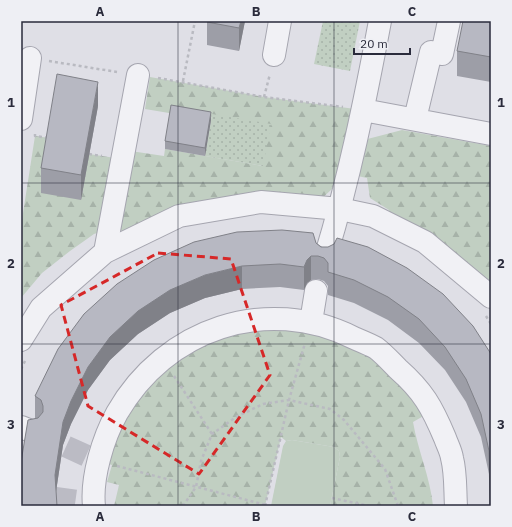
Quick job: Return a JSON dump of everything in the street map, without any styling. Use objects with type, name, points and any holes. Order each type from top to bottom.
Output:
[{"type":"lane","points":[[274,55],[280,21]]},
{"type":"lane","points":[[326,258],[340,210],[363,110],[380,21]]},
{"type":"lane","points":[[415,119],[431,52],[442,54],[449,21]]},
{"type":"lane","points":[[21,119],[30,58]]},
{"type":"lane","points":[[105,252],[138,75]]},
{"type":"lane","points":[[363,110],[491,134]]},
{"type":"lane","points":[[25,347],[41,308],[105,252],[179,216],[261,202],[340,210],[373,216],[425,242],[488,306]]},
{"type":"lane","points":[[311,322],[316,291]]},
{"type":"lane","points":[[94,506],[98,460],[109,426],[128,394],[162,358],[178,347],[207,332],[238,322],[274,318],[311,322],[335,328],[376,348],[417,386],[434,410],[452,458],[456,506]]},
{"type":"path","points":[[183,81],[195,21]]},
{"type":"path","points":[[30,58],[183,81],[264,97],[363,110]]},
{"type":"path","points":[[488,306],[491,324]]},
{"type":"path","points":[[98,460],[265,505],[289,400],[311,322]]},
{"type":"path","points":[[21,369],[25,347]]},
{"type":"path","points":[[162,358],[212,434]]},
{"type":"path","points":[[183,506],[196,487],[201,461],[212,434],[236,417],[263,404],[289,400],[330,409],[344,420],[385,469],[398,506]]},
{"type":"path","points":[[332,498],[369,506]]},
{"type":"highlighted area","points":[[158,253],[231,259],[270,375],[199,474],[88,406],[61,305]]},
{"type":"green space","points":[[323,21],[360,21],[350,71],[314,64]]},
{"type":"green space","points":[[150,77],[264,97],[363,110],[356,142],[402,130],[491,146],[491,289],[390,222],[389,210],[370,198],[367,178],[348,174],[317,203],[255,203],[144,234],[110,229],[94,234],[42,273],[21,298],[21,226],[35,136],[50,138],[81,199],[89,154],[122,159],[124,150],[164,156],[165,149],[263,166],[212,115],[211,120],[145,109]]},
{"type":"green space","points":[[212,114],[271,124],[263,166],[205,156]]},
{"type":"green space","points":[[274,318],[376,348],[434,410],[413,422],[433,506],[330,506],[340,457],[339,451],[334,447],[292,440],[286,441],[281,437],[265,506],[114,506],[119,485],[107,482],[112,465],[98,461],[162,358]]},
{"type":"green space","points":[[292,440],[334,447],[339,451],[340,457],[330,506],[271,506],[283,446],[286,441]]},
{"type":"building","points":[[207,21],[241,21],[239,28]]},
{"type":"building","points":[[463,21],[491,21],[491,57],[457,51]]},
{"type":"building","points":[[57,74],[98,82],[81,175],[41,168]]},
{"type":"building","points":[[171,105],[211,112],[205,148],[165,141]]},
{"type":"building","points":[[282,230],[313,233],[316,243],[321,247],[328,247],[334,244],[337,238],[368,247],[407,268],[443,294],[473,326],[491,354],[491,506],[489,451],[481,414],[466,379],[445,347],[419,319],[388,297],[354,280],[328,272],[328,263],[324,258],[311,256],[307,260],[304,267],[280,264],[242,266],[205,275],[170,290],[138,311],[110,337],[88,367],[71,401],[63,422],[55,475],[57,506],[21,506],[21,462],[28,420],[38,418],[43,412],[41,400],[35,396],[58,349],[84,314],[117,284],[154,260],[194,242],[237,232]]},
{"type":"tunnel","points":[[36,433],[98,461]]},
{"type":"tunnel","points":[[21,493],[93,503]]}]
